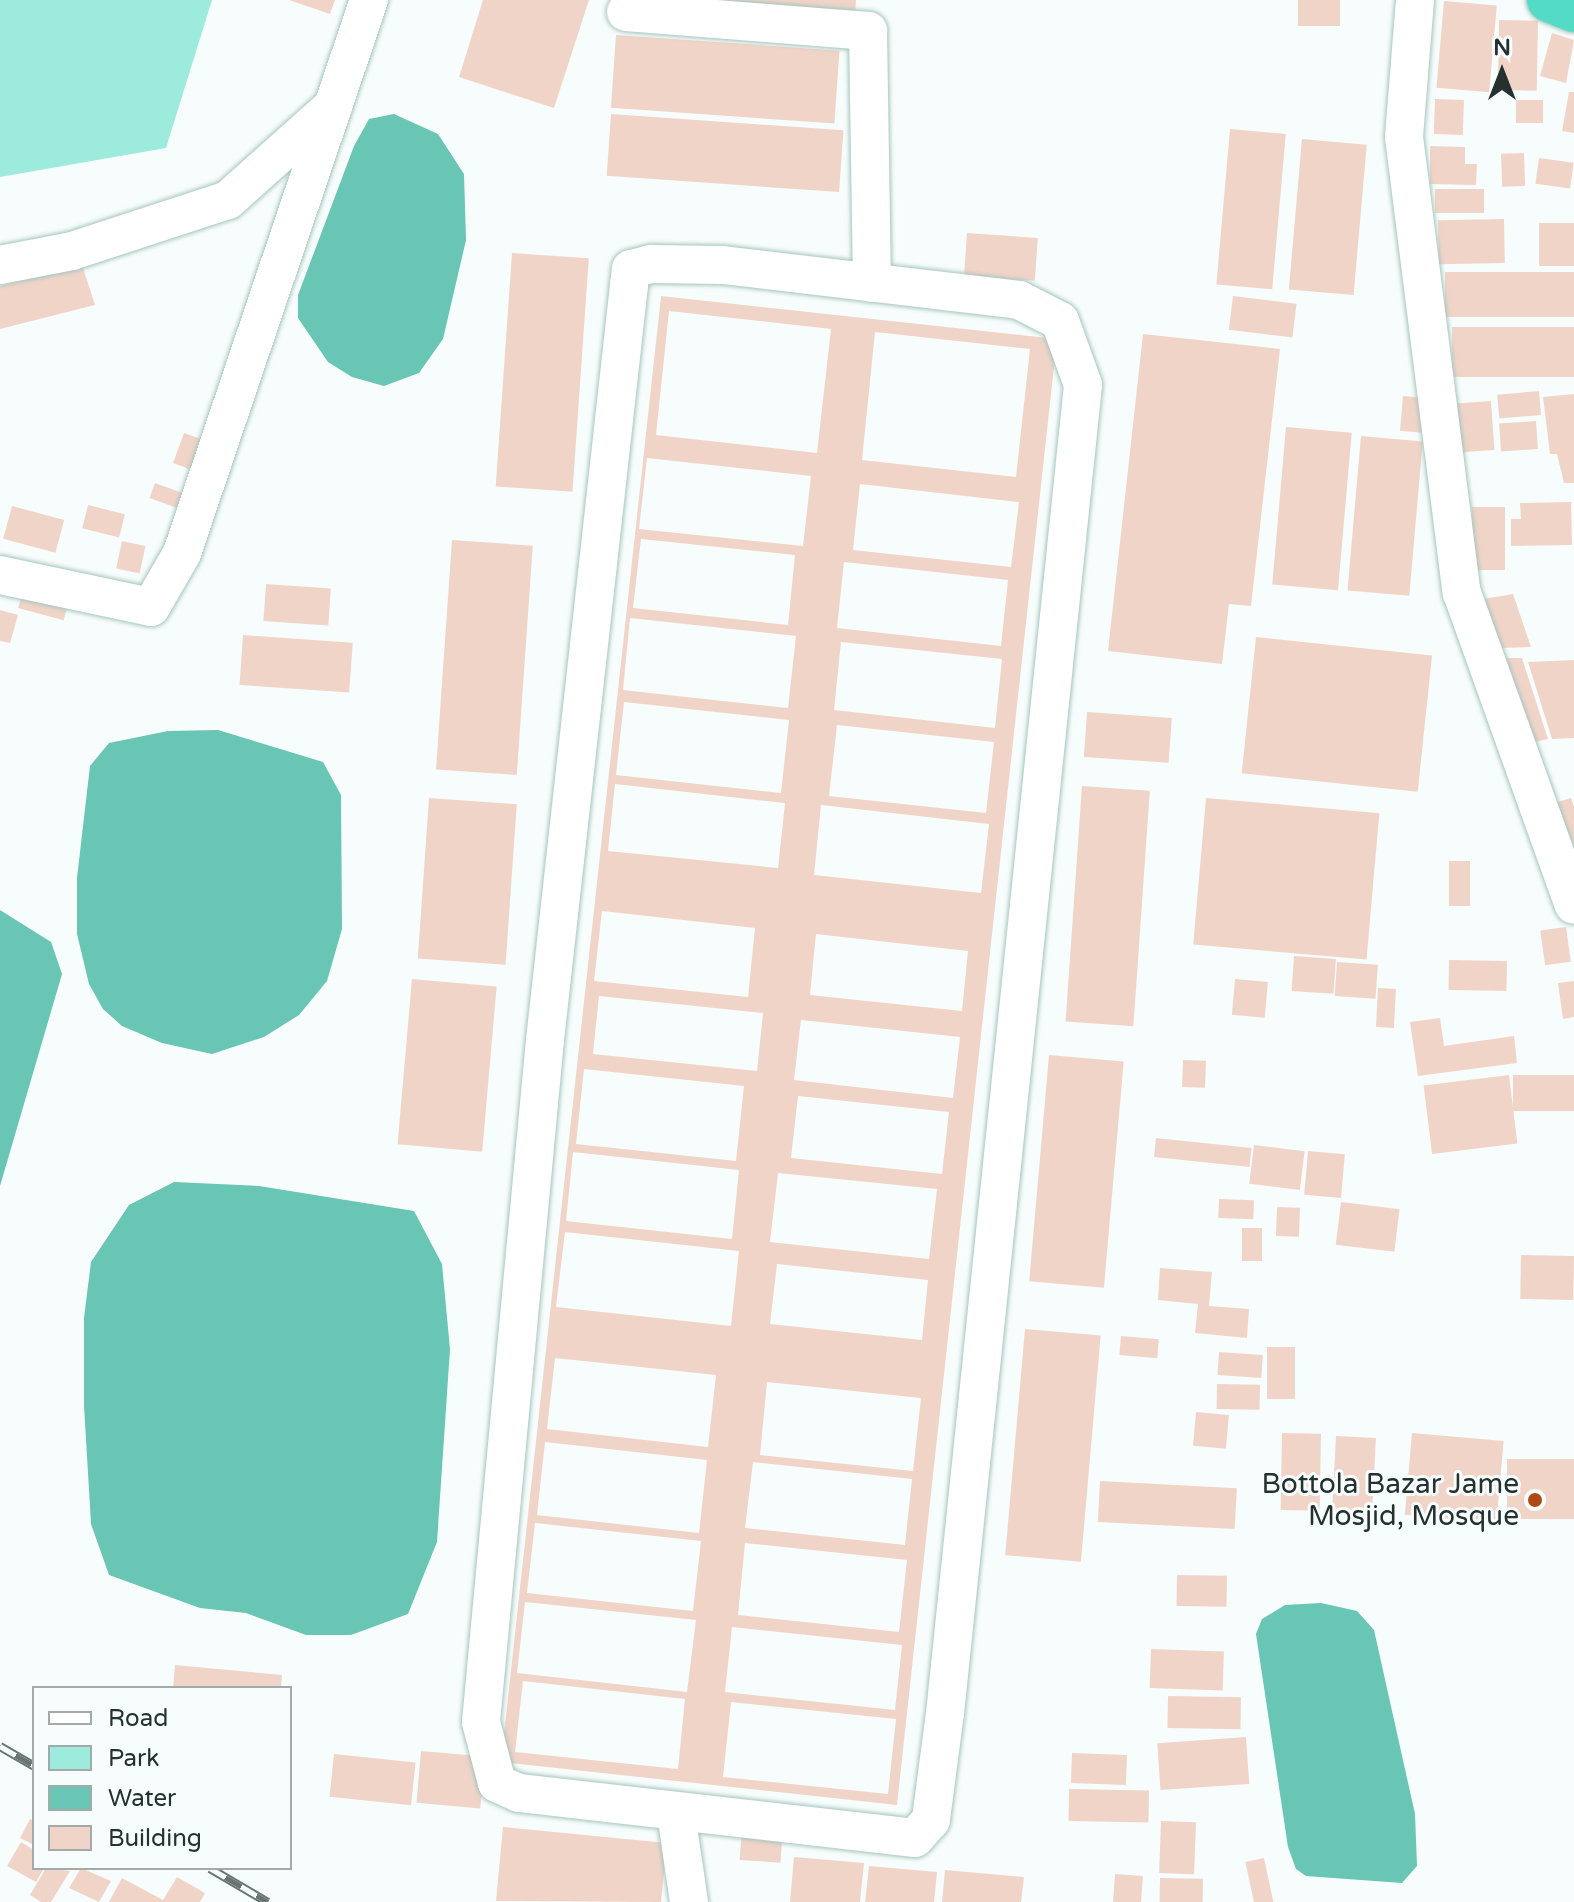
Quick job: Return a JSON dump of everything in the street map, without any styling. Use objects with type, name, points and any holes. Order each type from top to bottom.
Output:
[{"type":"highway","points":[[1549,0],[1574,10]]},
{"type":"street","points":[[0,575],[151,607],[182,553],[369,0]]},
{"type":"street","points":[[1415,0],[1404,137],[1462,593],[1574,905]]},
{"type":"street","points":[[626,12],[868,31],[872,283]]},
{"type":"street","points":[[0,265],[72,251],[228,200],[335,104]]},
{"type":"street","points":[[651,264],[723,265],[1019,300],[1060,321],[1083,385],[945,1713],[931,1820],[915,1838],[676,1813],[519,1793],[497,1783],[481,1722],[545,1040],[631,269],[651,264]]},
{"type":"street","points":[[676,1813],[689,1902]]},
{"type":"green space","points":[[0,0],[212,0],[166,148],[0,177]]},
{"type":"water","points":[[394,114],[438,134],[464,174],[466,240],[443,339],[419,373],[384,386],[352,377],[328,362],[298,318],[298,295],[354,146],[369,119]]},
{"type":"water","points":[[218,730],[323,762],[341,795],[342,929],[327,981],[299,1015],[264,1037],[212,1054],[162,1043],[122,1026],[103,1009],[89,984],[77,934],[77,878],[90,766],[109,743],[168,731]]},
{"type":"water","points":[[0,910],[51,942],[62,974],[0,1186]]},
{"type":"water","points":[[174,1182],[259,1186],[414,1211],[442,1264],[450,1349],[437,1542],[408,1614],[351,1635],[306,1635],[246,1613],[200,1608],[109,1575],[91,1524],[84,1405],[84,1318],[91,1262],[129,1205]]},
{"type":"water","points":[[1321,1603],[1357,1611],[1374,1630],[1415,1814],[1417,1866],[1402,1883],[1306,1876],[1296,1869],[1288,1847],[1256,1634],[1262,1619],[1285,1605]]},
{"type":"building","points":[[289,0],[335,0],[330,14]]},
{"type":"building","points":[[483,0],[589,0],[554,108],[459,77]]},
{"type":"building","points":[[711,0],[856,0],[855,18]]},
{"type":"building","points":[[1298,0],[1340,0],[1340,26],[1298,26]]},
{"type":"building","points":[[1444,1],[1497,6],[1489,92],[1436,88]]},
{"type":"building","points":[[1499,20],[1538,21],[1537,91],[1498,90]]},
{"type":"building","points":[[1552,33],[1574,40],[1566,83],[1540,76]]},
{"type":"building","points":[[616,35],[839,51],[834,123],[611,108]]},
{"type":"building","points":[[1569,92],[1574,92],[1574,133],[1562,131]]},
{"type":"building","points":[[1435,99],[1464,100],[1463,135],[1434,134]]},
{"type":"building","points":[[1516,100],[1543,100],[1543,123],[1516,123]]},
{"type":"building","points":[[611,114],[843,130],[839,192],[607,176]]},
{"type":"building","points":[[1230,129],[1286,134],[1272,289],[1216,284]]},
{"type":"building","points":[[1302,139],[1367,145],[1354,295],[1289,289]]},
{"type":"building","points":[[1430,146],[1465,147],[1465,164],[1477,164],[1476,185],[1430,184]]},
{"type":"building","points":[[1524,153],[1525,186],[1502,187],[1501,154]]},
{"type":"building","points":[[1539,158],[1574,163],[1570,189],[1535,184]]},
{"type":"building","points":[[1435,189],[1484,189],[1484,213],[1435,213]]},
{"type":"building","points":[[1504,219],[1505,263],[1439,264],[1438,220]]},
{"type":"building","points":[[1539,223],[1574,223],[1574,266],[1539,266]]},
{"type":"building","points":[[967,233],[1038,238],[1035,281],[964,276]]},
{"type":"building","points":[[512,253],[589,258],[572,492],[496,486]]},
{"type":"building","points":[[82,265],[95,305],[0,329],[0,286]]},
{"type":"building","points":[[1445,272],[1574,272],[1574,317],[1445,317]]},
{"type":"building","points":[[661,296],[1057,339],[897,1805],[501,1762]],"holes":[[[669,311],[831,329],[817,453],[656,435]],[[875,332],[1030,349],[1016,477],[862,460]],[[647,458],[811,476],[803,546],[639,529]],[[860,484],[1019,502],[1011,567],[853,550]],[[641,539],[795,555],[788,625],[633,608]],[[844,562],[1008,580],[1001,646],[837,628]],[[630,618],[796,636],[788,708],[623,690]],[[841,642],[1002,659],[995,728],[834,710]],[[624,702],[789,720],[781,793],[616,775]],[[837,725],[994,742],[986,813],[829,796]],[[615,784],[785,803],[778,868],[608,851]],[[821,805],[989,824],[981,893],[814,875]],[[602,911],[755,928],[748,997],[594,981]],[[816,934],[968,951],[962,1011],[810,995]],[[599,996],[763,1013],[757,1071],[593,1054]],[[801,1020],[960,1037],[953,1098],[794,1080]],[[584,1069],[744,1086],[736,1161],[576,1144]],[[798,1096],[949,1112],[942,1174],[791,1158]],[[573,1152],[739,1170],[732,1239],[566,1221]],[[778,1173],[937,1189],[929,1259],[770,1242]],[[565,1232],[739,1251],[731,1326],[556,1307]],[[777,1264],[928,1280],[922,1340],[770,1324]],[[555,1358],[716,1375],[708,1447],[547,1429]],[[767,1382],[921,1398],[913,1471],[760,1455]],[[545,1442],[707,1460],[699,1533],[537,1515]],[[753,1462],[912,1479],[905,1545],[745,1528]],[[535,1523],[701,1541],[693,1611],[527,1593]],[[745,1543],[907,1560],[899,1632],[738,1615]],[[525,1602],[696,1620],[687,1692],[517,1673]],[[732,1627],[902,1645],[895,1710],[725,1692]],[[523,1681],[685,1699],[678,1769],[515,1752]],[[731,1702],[896,1719],[888,1794],[723,1777]]]},
{"type":"building","points":[[1233,296],[1297,304],[1292,338],[1229,330]]},
{"type":"building","points":[[1452,327],[1574,327],[1574,377],[1452,377]]},
{"type":"building","points":[[1143,334],[1280,349],[1251,606],[1229,604],[1222,664],[1108,651]]},
{"type":"building","points":[[1539,391],[1541,415],[1499,419],[1497,395]]},
{"type":"building","points":[[1574,394],[1574,483],[1564,483],[1557,454],[1550,454],[1543,397]]},
{"type":"building","points":[[1403,396],[1428,398],[1425,433],[1400,431]]},
{"type":"building","points":[[1491,401],[1494,450],[1457,453],[1453,404]]},
{"type":"building","points":[[1536,421],[1538,449],[1501,452],[1499,424]]},
{"type":"building","points":[[1286,427],[1352,433],[1338,590],[1272,584]]},
{"type":"building","points":[[184,433],[203,440],[192,470],[173,463]]},
{"type":"building","points":[[1361,436],[1423,441],[1409,596],[1347,590]]},
{"type":"building","points":[[155,483],[186,494],[181,509],[150,498]]},
{"type":"building","points":[[1571,502],[1572,545],[1511,546],[1511,519],[1521,519],[1520,503]]},
{"type":"building","points":[[88,505],[125,514],[119,537],[82,528]]},
{"type":"building","points":[[12,506],[64,520],[55,553],[3,539]]},
{"type":"building","points":[[1472,507],[1505,507],[1505,570],[1472,570]]},
{"type":"building","points":[[452,540],[533,546],[517,775],[436,769]]},
{"type":"building","points":[[122,541],[145,546],[140,573],[116,568]]},
{"type":"building","points":[[25,583],[70,595],[64,620],[18,608]]},
{"type":"building","points":[[266,584],[331,589],[328,625],[263,621]]},
{"type":"building","points":[[1513,594],[1531,647],[1501,648],[1484,599]]},
{"type":"building","points":[[0,610],[18,615],[10,643],[0,641]]},
{"type":"building","points":[[243,635],[353,643],[349,693],[240,685]]},
{"type":"building","points":[[1256,637],[1432,656],[1418,792],[1242,773]]},
{"type":"building","points":[[1503,658],[1522,658],[1548,739],[1527,744]]},
{"type":"building","points":[[1574,660],[1574,738],[1552,739],[1528,662]]},
{"type":"building","points":[[1087,712],[1172,718],[1169,763],[1084,757]]},
{"type":"building","points":[[1082,786],[1150,791],[1133,1026],[1066,1021]]},
{"type":"building","points":[[429,798],[517,804],[506,965],[418,959]]},
{"type":"building","points":[[1206,798],[1379,813],[1367,960],[1193,944]]},
{"type":"building","points":[[1571,798],[1574,807],[1574,860],[1542,807]]},
{"type":"building","points":[[1449,861],[1470,861],[1470,906],[1449,906]]},
{"type":"building","points":[[1566,927],[1571,962],[1545,965],[1540,931]]},
{"type":"building","points":[[1294,956],[1336,959],[1333,994],[1292,991]]},
{"type":"building","points":[[1449,960],[1507,961],[1506,991],[1448,990]]},
{"type":"building","points":[[1337,962],[1378,965],[1376,999],[1335,996]]},
{"type":"building","points":[[412,979],[497,986],[482,1152],[398,1144]]},
{"type":"building","points":[[1235,979],[1268,982],[1265,1018],[1232,1015]]},
{"type":"building","points":[[1574,981],[1574,1017],[1563,1019],[1558,983]]},
{"type":"building","points":[[1378,988],[1396,989],[1394,1028],[1376,1027]]},
{"type":"building","points":[[1440,1018],[1444,1046],[1514,1036],[1517,1063],[1418,1076],[1410,1022]]},
{"type":"building","points":[[1049,1055],[1124,1062],[1104,1288],[1029,1281]]},
{"type":"building","points":[[1183,1060],[1206,1061],[1205,1088],[1182,1087]]},
{"type":"building","points":[[1509,1075],[1517,1143],[1432,1154],[1424,1085]]},
{"type":"building","points":[[1513,1075],[1574,1075],[1574,1111],[1513,1111]]},
{"type":"building","points":[[1156,1138],[1251,1148],[1249,1167],[1154,1157]]},
{"type":"building","points":[[1254,1145],[1305,1151],[1300,1190],[1249,1184]]},
{"type":"building","points":[[1308,1151],[1345,1154],[1341,1198],[1304,1195]]},
{"type":"building","points":[[1219,1199],[1254,1200],[1253,1219],[1218,1218]]},
{"type":"building","points":[[1341,1202],[1400,1209],[1394,1252],[1336,1245]]},
{"type":"building","points":[[1277,1207],[1300,1208],[1299,1237],[1276,1236]]},
{"type":"building","points":[[1242,1228],[1262,1228],[1262,1261],[1242,1261]]},
{"type":"building","points":[[1521,1255],[1574,1256],[1573,1300],[1520,1299]]},
{"type":"building","points":[[1160,1268],[1212,1272],[1209,1306],[1249,1309],[1247,1338],[1195,1333],[1198,1304],[1158,1300]]},
{"type":"building","points":[[1025,1329],[1101,1336],[1081,1562],[1005,1555]]},
{"type":"building","points":[[1121,1336],[1159,1339],[1157,1358],[1119,1355]]},
{"type":"building","points":[[1267,1347],[1295,1347],[1295,1399],[1267,1399]]},
{"type":"building","points":[[1219,1352],[1263,1355],[1261,1378],[1217,1375]]},
{"type":"building","points":[[1217,1384],[1260,1385],[1260,1410],[1217,1409]]},
{"type":"building","points":[[1196,1412],[1229,1415],[1226,1449],[1193,1446]]},
{"type":"building","points":[[1282,1433],[1321,1434],[1320,1511],[1281,1510]]},
{"type":"building","points":[[1412,1433],[1504,1441],[1497,1523],[1405,1515]]},
{"type":"building","points":[[1336,1436],[1376,1438],[1372,1516],[1332,1514]]},
{"type":"building","points":[[1507,1459],[1574,1459],[1574,1519],[1507,1519]]},
{"type":"building","points":[[1100,1481],[1237,1488],[1235,1529],[1098,1522]]},
{"type":"building","points":[[1177,1575],[1227,1576],[1226,1607],[1176,1606]]},
{"type":"building","points":[[1151,1649],[1224,1652],[1223,1691],[1150,1688]]},
{"type":"building","points":[[175,1665],[282,1675],[281,1686],[173,1686]]},
{"type":"building","points":[[1168,1696],[1241,1697],[1240,1729],[1167,1728]]},
{"type":"building","points":[[1246,1737],[1249,1784],[1160,1790],[1157,1743]]},
{"type":"building","points":[[421,1751],[485,1757],[480,1808],[416,1803]]},
{"type":"building","points":[[1072,1753],[1127,1755],[1126,1785],[1071,1783]]},
{"type":"building","points":[[334,1754],[416,1763],[411,1805],[330,1797]]},
{"type":"building","points":[[1069,1789],[1149,1790],[1148,1822],[1068,1821]]},
{"type":"building","points":[[30,1819],[32,1820],[32,1844],[20,1838]]},
{"type":"building","points":[[1161,1821],[1196,1822],[1194,1874],[1159,1873]]},
{"type":"building","points":[[742,1826],[783,1829],[781,1863],[740,1860]]},
{"type":"building","points":[[503,1827],[667,1843],[661,1902],[496,1901]]},
{"type":"building","points":[[21,1842],[32,1849],[32,1870],[43,1870],[36,1882],[7,1866]]},
{"type":"building","points":[[794,1857],[864,1863],[860,1902],[790,1902]]},
{"type":"building","points":[[1264,1858],[1273,1902],[1254,1902],[1245,1862]]},
{"type":"building","points":[[869,1866],[937,1872],[934,1902],[865,1902]]},
{"type":"building","points":[[45,1870],[70,1871],[51,1902],[41,1902],[30,1895]]},
{"type":"building","points":[[80,1870],[111,1881],[99,1902],[69,1888]]},
{"type":"building","points":[[945,1870],[1024,1877],[1021,1902],[942,1902]]},
{"type":"building","points":[[1115,1874],[1143,1876],[1141,1902],[1113,1902]]},
{"type":"building","points":[[177,1877],[205,1893],[200,1902],[109,1902],[122,1878],[163,1900]]},
{"type":"building","points":[[1160,1878],[1203,1879],[1203,1902],[1160,1902]]},
{"type":"railway","points":[[0,1746],[32,1765]]},
{"type":"railway","points":[[213,1870],[268,1902]]},
{"type":"place","name":"Bottola Bazar Jame Mosjid, Mosque","points":[[1535,1500]]}]
